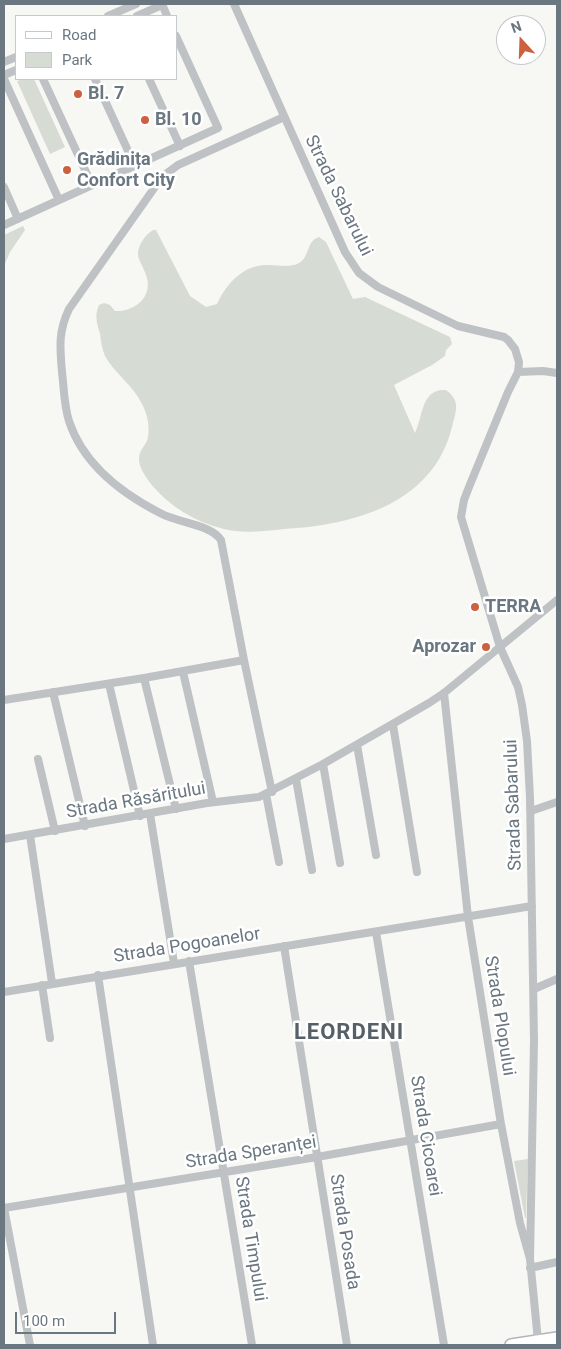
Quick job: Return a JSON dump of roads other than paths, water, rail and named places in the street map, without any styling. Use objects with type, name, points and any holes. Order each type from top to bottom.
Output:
[{"type":"main road","points":[[511,1345],[557,1338]]},
{"type":"street","points":[[110,15],[136,4]]},
{"type":"street","points":[[139,15],[162,4]]},
{"type":"street","name":"Strada Sabarului","points":[[234,4],[345,252],[359,273],[378,287],[458,326],[504,338],[512,345],[520,367],[469,487],[461,517],[500,647],[518,687],[528,759],[531,812],[534,989],[530,1263]]},
{"type":"street","points":[[4,225],[218,128],[178,40]]},
{"type":"street","points":[[15,71],[4,77],[59,200]]},
{"type":"street","points":[[43,80],[92,185]]},
{"type":"street","points":[[95,80],[135,166]]},
{"type":"street","points":[[149,80],[180,146]]},
{"type":"street","points":[[279,862],[269,793],[221,540],[210,530],[168,517],[141,503],[108,478],[90,458],[73,430],[67,412],[60,336],[64,319],[69,309],[162,177],[178,165],[284,117]]},
{"type":"street","points":[[4,187],[18,219]]},
{"type":"street","points":[[518,372],[557,373]]},
{"type":"street","name":"Strada Răsăritului","points":[[4,839],[213,802],[246,799],[269,793],[393,725],[444,693],[557,600]]},
{"type":"street","points":[[4,700],[183,672],[244,660]]},
{"type":"street","points":[[183,672],[213,802]]},
{"type":"street","points":[[144,678],[176,809]]},
{"type":"street","points":[[109,684],[140,816]]},
{"type":"street","points":[[53,692],[85,826]]},
{"type":"street","name":"Strada Plopului","points":[[444,693],[468,917],[501,1124],[520,1223],[530,1263],[538,1341]]},
{"type":"street","points":[[393,725],[417,872]]},
{"type":"street","points":[[357,745],[376,855]]},
{"type":"street","points":[[38,759],[55,831]]},
{"type":"street","points":[[323,764],[340,862]]},
{"type":"street","points":[[296,778],[312,870]]},
{"type":"street","points":[[531,812],[557,802]]},
{"type":"street","points":[[150,814],[174,963]]},
{"type":"street","points":[[30,835],[52,983]]},
{"type":"street","name":"Strada Pogoanelor","points":[[153,1345],[98,975],[532,906]]},
{"type":"street","name":"Strada Cicoarei","points":[[376,932],[444,1345]]},
{"type":"street","name":"Strada Posada","points":[[284,946],[347,1345]]},
{"type":"street","name":"Strada Timpului","points":[[189,961],[252,1345]]},
{"type":"street","points":[[4,992],[98,975]]},
{"type":"street","points":[[534,989],[557,979]]},
{"type":"street","points":[[42,985],[50,1038]]},
{"type":"street","name":"Strada Speranței","points":[[30,1345],[4,1208],[317,1158],[501,1124]]},
{"type":"street","points":[[520,1223],[531,1222]]},
{"type":"street","points":[[530,1263],[557,1262]]},
{"type":"place","name":"Bl. 7","points":[[78,94]]},
{"type":"place","name":"Bl. 10","points":[[145,120]]},
{"type":"place","name":"Grădinița Confort City","points":[[67,170]]},
{"type":"place","name":"TERRA","points":[[475,607]]},
{"type":"place","name":"Aprozar","points":[[486,647]]},
{"type":"district","name":"LEORDENI","points":[[349,1033]]}]
